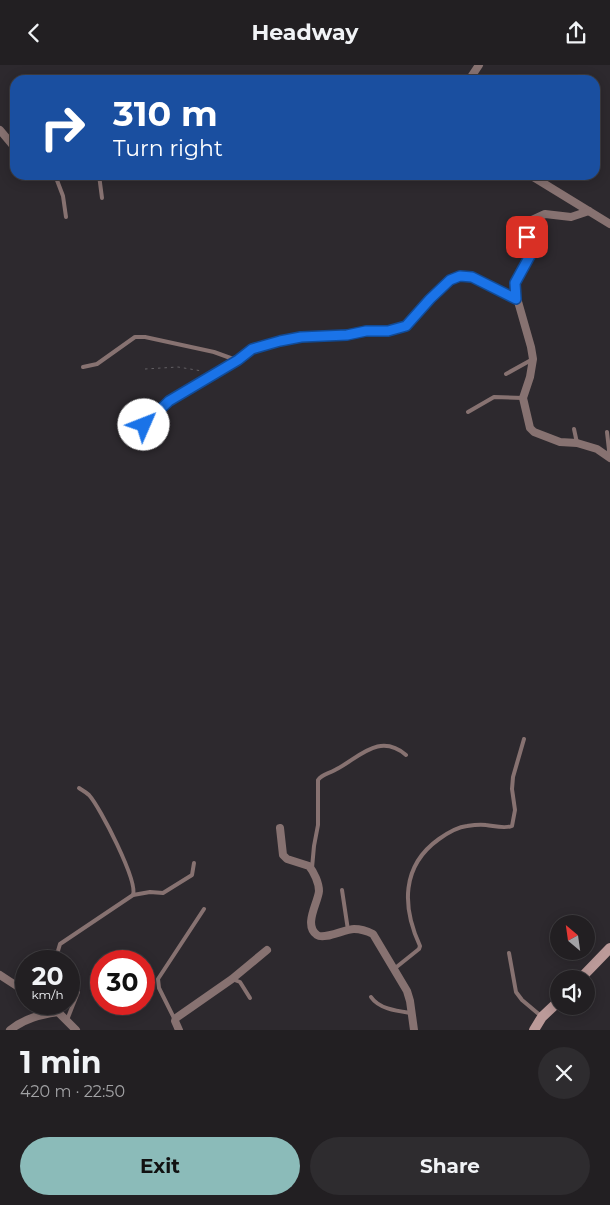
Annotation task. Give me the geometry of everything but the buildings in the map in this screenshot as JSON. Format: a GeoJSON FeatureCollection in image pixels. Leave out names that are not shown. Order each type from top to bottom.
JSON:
{"type":"FeatureCollection","features":[{"type":"Feature","properties":{"kind":"main road"},"geometry":{"type":"LineString","coordinates":[[589,970],[610,948]]}},
{"type":"Feature","properties":{"kind":"main road"},"geometry":{"type":"LineString","coordinates":[[534,1030],[542,1017],[550,1009]]}},
{"type":"Feature","properties":{"kind":"street"},"geometry":{"type":"LineString","coordinates":[[0,130],[10,142]]}},
{"type":"Feature","properties":{"kind":"street"},"geometry":{"type":"LineString","coordinates":[[539,180],[610,224]]}},
{"type":"Feature","properties":{"kind":"street"},"geometry":{"type":"LineString","coordinates":[[589,211],[571,217],[545,214],[532,221],[526,231],[532,252],[515,283],[516,299],[533,359],[530,377],[523,398],[528,424],[534,432],[560,442],[577,443],[609,453]]}},
{"type":"Feature","properties":{"kind":"street"},"geometry":{"type":"LineString","coordinates":[[144,425],[169,401],[238,360],[252,349],[301,337],[347,335],[366,331],[388,331],[406,326],[450,280],[460,276],[472,277],[516,299]]}},
{"type":"Feature","properties":{"kind":"street"},"geometry":{"type":"LineString","coordinates":[[280,828],[283,855],[286,859],[305,864],[312,870],[318,886],[319,892],[311,923],[313,931],[318,936],[323,937],[348,930],[367,931],[373,934],[409,997],[414,1030]]}},
{"type":"Feature","properties":{"kind":"street"},"geometry":{"type":"LineString","coordinates":[[178,1030],[176,1018],[232,979],[267,950]]}},
{"type":"Feature","properties":{"kind":"street"},"geometry":{"type":"LineString","coordinates":[[0,975],[15,985]]}},
{"type":"Feature","properties":{"kind":"street"},"geometry":{"type":"LineString","coordinates":[[10,1030],[20,1022],[42,1015]]}},
{"type":"Feature","properties":{"kind":"street"},"geometry":{"type":"LineString","coordinates":[[61,1015],[76,1030]]}},
{"type":"Feature","properties":{"kind":"lane"},"geometry":{"type":"LineString","coordinates":[[57,180],[62,192],[66,217]]}},
{"type":"Feature","properties":{"kind":"lane"},"geometry":{"type":"LineString","coordinates":[[100,180],[102,198]]}},
{"type":"Feature","properties":{"kind":"lane"},"geometry":{"type":"LineString","coordinates":[[83,367],[97,364],[135,337],[145,337],[214,352],[238,360]]}},
{"type":"Feature","properties":{"kind":"lane"},"geometry":{"type":"LineString","coordinates":[[506,374],[533,359]]}},
{"type":"Feature","properties":{"kind":"lane"},"geometry":{"type":"LineString","coordinates":[[468,412],[494,397],[523,398]]}},
{"type":"Feature","properties":{"kind":"lane"},"geometry":{"type":"LineString","coordinates":[[574,429],[577,443]]}},
{"type":"Feature","properties":{"kind":"lane"},"geometry":{"type":"LineString","coordinates":[[607,432],[609,453]]}},
{"type":"Feature","properties":{"kind":"lane"},"geometry":{"type":"LineString","coordinates":[[394,969],[419,949],[420,946],[412,930],[408,911],[408,888],[417,861],[427,848],[444,835],[465,826],[484,824],[508,828],[512,826],[515,810],[512,789],[513,777],[524,739]]}},
{"type":"Feature","properties":{"kind":"lane"},"geometry":{"type":"LineString","coordinates":[[312,870],[318,825],[318,780],[321,776],[335,771],[361,753],[374,747],[385,745],[398,747],[406,755]]}},
{"type":"Feature","properties":{"kind":"lane"},"geometry":{"type":"LineString","coordinates":[[79,788],[88,793],[95,803],[127,865],[135,889],[133,895]]}},
{"type":"Feature","properties":{"kind":"lane"},"geometry":{"type":"LineString","coordinates":[[58,950],[60,944],[133,895],[150,892],[163,893],[192,875],[194,863]]}},
{"type":"Feature","properties":{"kind":"lane"},"geometry":{"type":"LineString","coordinates":[[342,890],[348,930]]}},
{"type":"Feature","properties":{"kind":"lane"},"geometry":{"type":"LineString","coordinates":[[175,1021],[159,988],[158,979],[204,909]]}},
{"type":"Feature","properties":{"kind":"lane"},"geometry":{"type":"LineString","coordinates":[[510,953],[516,992],[522,1000],[542,1017]]}},
{"type":"Feature","properties":{"kind":"lane"},"geometry":{"type":"LineString","coordinates":[[232,979],[240,982],[250,998]]}},
{"type":"Feature","properties":{"kind":"lane"},"geometry":{"type":"LineString","coordinates":[[371,997],[375,1003],[410,1013]]}},
{"type":"Feature","properties":{"kind":"lane"},"geometry":{"type":"LineString","coordinates":[[67,1020],[69,1015]]}},
{"type":"Feature","properties":{"kind":"path"},"geometry":{"type":"LineString","coordinates":[[145,369],[178,367],[215,373]]}},
{"type":"Feature","properties":{"kind":"route"},"geometry":{"type":"LineString","coordinates":[[144,425],[169,401],[238,360],[252,349],[301,337],[347,335],[366,331],[388,331],[406,326],[450,280],[460,276],[472,277],[516,299],[515,283],[532,252],[527,237]]}}]}
